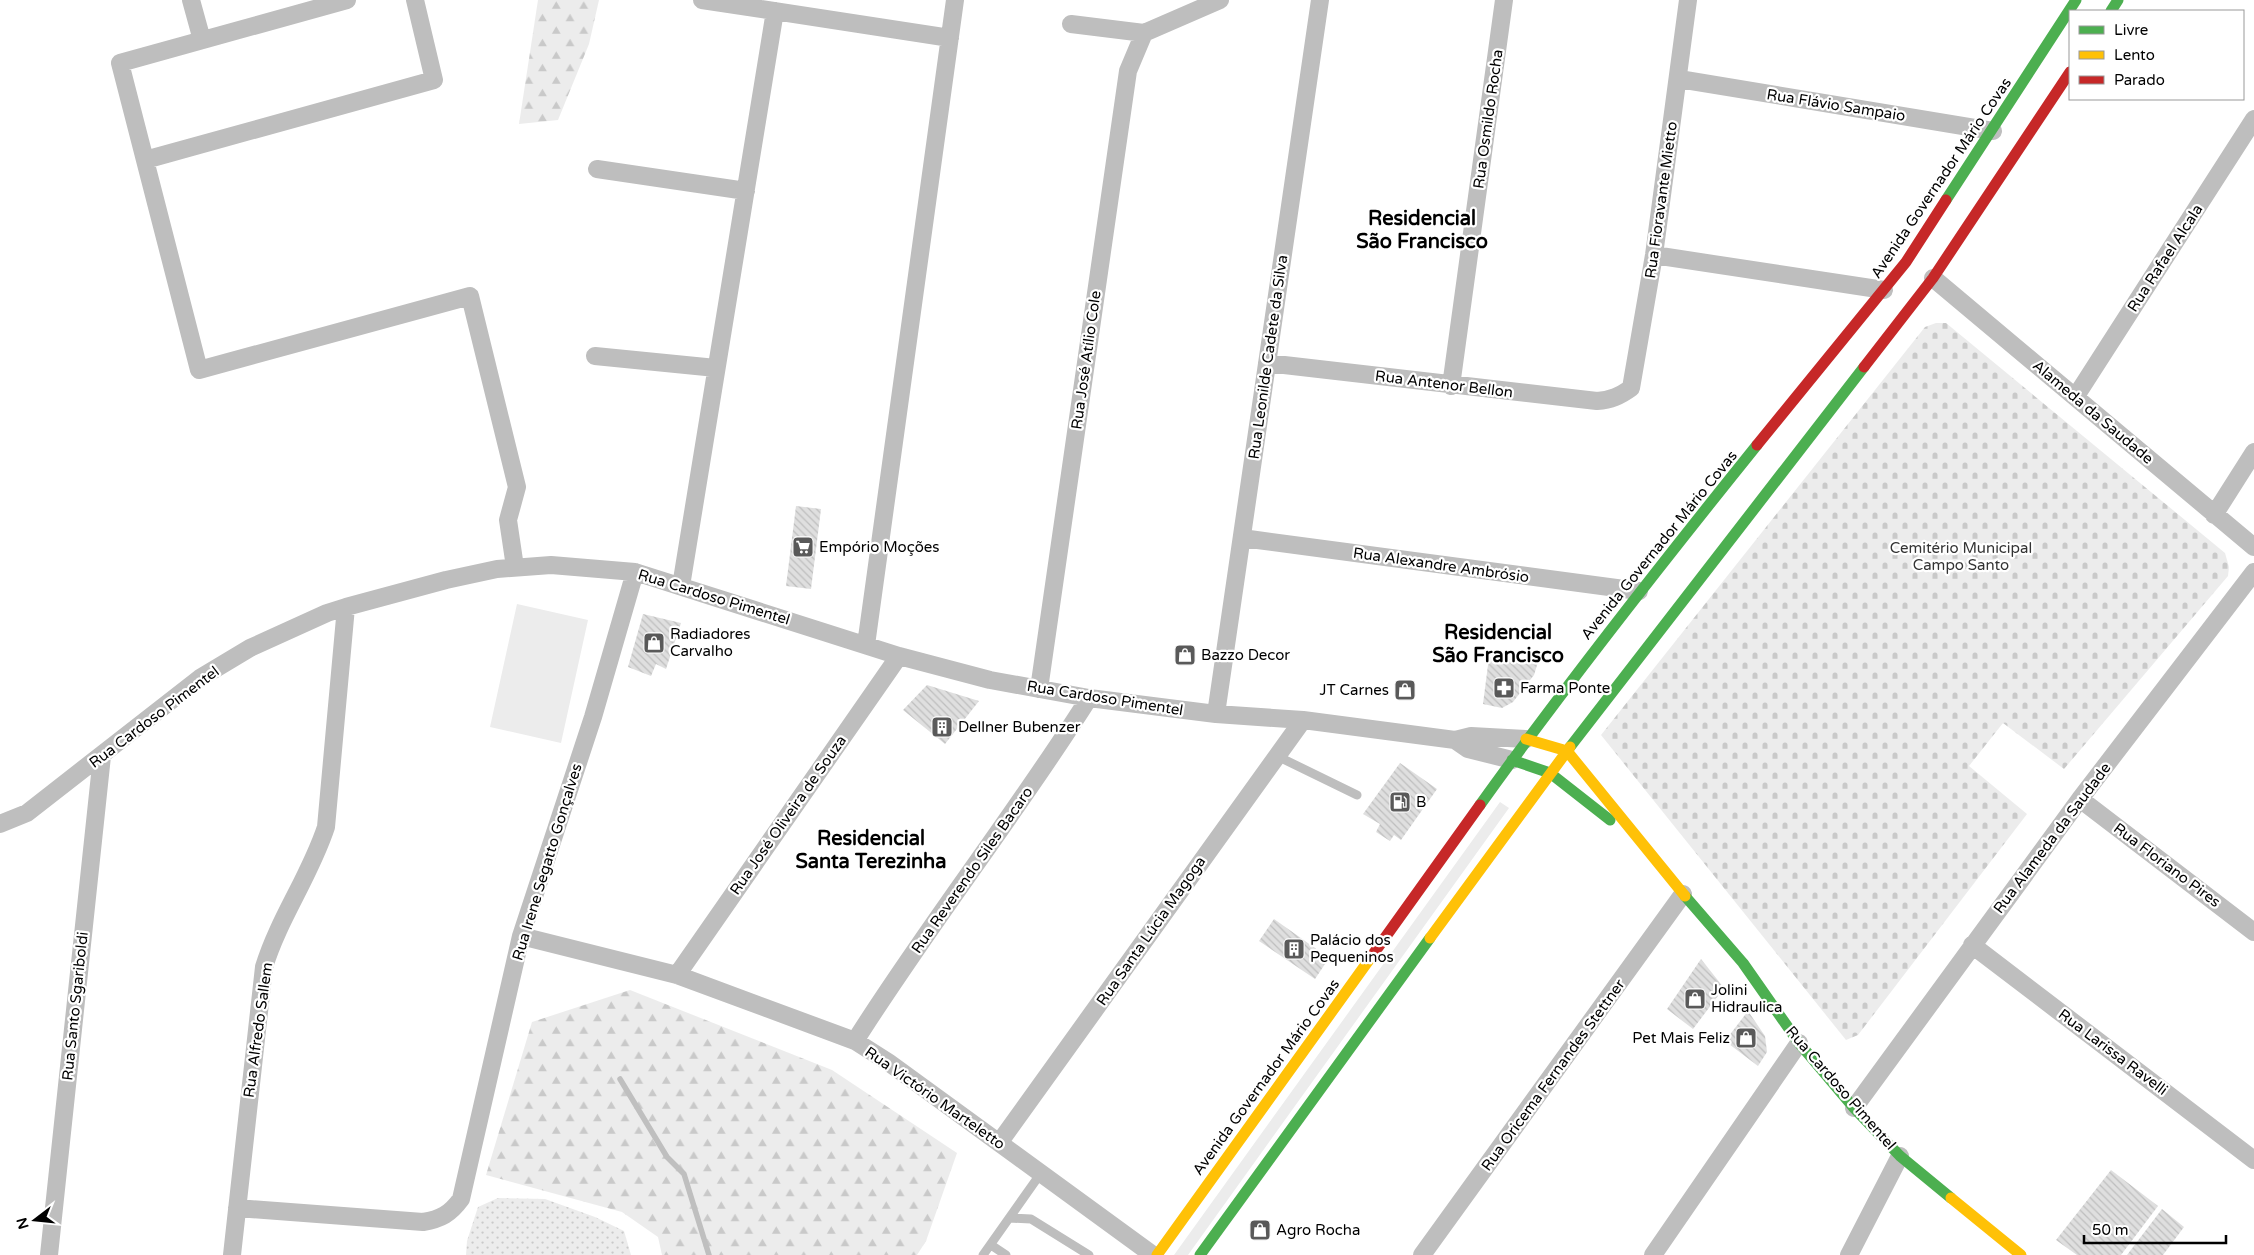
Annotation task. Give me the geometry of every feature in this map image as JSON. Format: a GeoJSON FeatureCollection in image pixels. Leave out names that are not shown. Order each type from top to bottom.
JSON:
{"type":"FeatureCollection","features":[{"type":"Feature","properties":{"kind":"main road","name":"Avenida Governador Mário Covas"},"geometry":{"type":"LineString","coordinates":[[1157,1255],[1526,739],[1639,592],[1906,262],[2069,11]]}},
{"type":"Feature","properties":{"kind":"main road"},"geometry":{"type":"LineString","coordinates":[[1200,1255],[1550,773],[1932,278],[2069,73]]}},
{"type":"Feature","properties":{"kind":"main road","name":"Rua Cardoso Pimentel"},"geometry":{"type":"LineString","coordinates":[[1526,739],[1567,752],[1683,894],[1743,963],[1799,1043],[1854,1108],[1900,1156],[2022,1255]]}},
{"type":"Feature","properties":{"kind":"main road","name":"Rua Cardoso Pimentel"},"geometry":{"type":"LineString","coordinates":[[1512,760],[1550,773],[1608,819],[1629,828]]}},
{"type":"Feature","properties":{"kind":"street"},"geometry":{"type":"LineString","coordinates":[[191,0],[202,40]]}},
{"type":"Feature","properties":{"kind":"street"},"geometry":{"type":"LineString","coordinates":[[145,160],[434,80],[415,0]]}},
{"type":"Feature","properties":{"kind":"street"},"geometry":{"type":"LineString","coordinates":[[702,0],[950,38]]}},
{"type":"Feature","properties":{"kind":"street"},"geometry":{"type":"LineString","coordinates":[[866,645],[955,0]]}},
{"type":"Feature","properties":{"kind":"street","name":"Rua Leonilde Cadete da Silva"},"geometry":{"type":"LineString","coordinates":[[1216,714],[1320,0]]}},
{"type":"Feature","properties":{"kind":"street","name":"Rua Osmildo Rocha"},"geometry":{"type":"LineString","coordinates":[[1451,386],[1504,0]]}},
{"type":"Feature","properties":{"kind":"street","name":"Rua Fioravante Mietto"},"geometry":{"type":"LineString","coordinates":[[1621,396],[1631,388],[1654,255],[1688,0]]}},
{"type":"Feature","properties":{"kind":"street"},"geometry":{"type":"LineString","coordinates":[[339,1],[120,63],[199,370],[470,296],[517,487],[508,520],[515,567]]}},
{"type":"Feature","properties":{"kind":"street"},"geometry":{"type":"LineString","coordinates":[[1071,24],[1144,33],[1209,2]]}},
{"type":"Feature","properties":{"kind":"street"},"geometry":{"type":"LineString","coordinates":[[680,586],[775,11]]}},
{"type":"Feature","properties":{"kind":"street","name":"Rua José Atílio Cole"},"geometry":{"type":"LineString","coordinates":[[1039,689],[1128,71],[1144,33]]}},
{"type":"Feature","properties":{"kind":"street","name":"Rua Flávio Sampaio"},"geometry":{"type":"LineString","coordinates":[[1678,79],[1992,131]]}},
{"type":"Feature","properties":{"kind":"street","name":"Rua Rafael Alcala"},"geometry":{"type":"LineString","coordinates":[[2076,396],[2254,119]]}},
{"type":"Feature","properties":{"kind":"street"},"geometry":{"type":"LineString","coordinates":[[597,169],[746,191]]}},
{"type":"Feature","properties":{"kind":"street"},"geometry":{"type":"LineString","coordinates":[[1654,255],[1884,290]]}},
{"type":"Feature","properties":{"kind":"street","name":"Alameda da Saudade"},"geometry":{"type":"LineString","coordinates":[[1932,278],[2076,396],[2254,547]]}},
{"type":"Feature","properties":{"kind":"street"},"geometry":{"type":"LineString","coordinates":[[595,356],[716,368]]}},
{"type":"Feature","properties":{"kind":"street","name":"Rua Antenor Bellon"},"geometry":{"type":"LineString","coordinates":[[1267,363],[1451,386],[1597,401],[1610,400],[1621,396]]}},
{"type":"Feature","properties":{"kind":"street"},"geometry":{"type":"LineString","coordinates":[[2214,515],[2254,452]]}},
{"type":"Feature","properties":{"kind":"street","name":"Rua Alexandre Ambrósio"},"geometry":{"type":"LineString","coordinates":[[1242,538],[1639,592]]}},
{"type":"Feature","properties":{"kind":"street","name":"Rua Cardoso Pimentel"},"geometry":{"type":"LineString","coordinates":[[0,824],[27,813],[200,678],[250,648],[327,613],[346,607],[446,580],[515,567],[551,565],[635,572],[900,656],[990,680],[1089,698],[1216,714],[1303,720],[1455,740],[1471,736],[1526,739]]}},
{"type":"Feature","properties":{"kind":"street","name":"Rua Irene Segatto Gonçalves"},"geometry":{"type":"LineString","coordinates":[[237,1208],[423,1222],[439,1220],[452,1212],[461,1199],[521,936],[593,717],[635,572]]}},
{"type":"Feature","properties":{"kind":"street","name":"Rua Alameda da Saudade"},"geometry":{"type":"LineString","coordinates":[[1854,1108],[2080,799],[2254,572]]}},
{"type":"Feature","properties":{"kind":"street","name":"Rua Alfredo Sallem"},"geometry":{"type":"LineString","coordinates":[[232,1255],[264,968],[271,944],[319,847],[326,827],[346,607]]}},
{"type":"Feature","properties":{"kind":"street","name":"Rua José Oliveira de Souza"},"geometry":{"type":"LineString","coordinates":[[677,975],[900,656]]}},
{"type":"Feature","properties":{"kind":"street","name":"Rua Reverendo Siles Bacaro"},"geometry":{"type":"LineString","coordinates":[[855,1041],[892,984],[1052,758],[1089,698]]}},
{"type":"Feature","properties":{"kind":"street","name":"Rua Santa Lúcia Magoga"},"geometry":{"type":"LineString","coordinates":[[999,1144],[1303,720]]}},
{"type":"Feature","properties":{"kind":"street","name":"Rua Cardoso Pimentel"},"geometry":{"type":"LineString","coordinates":[[1455,740],[1468,749],[1512,760]]}},
{"type":"Feature","properties":{"kind":"street","name":"Rua Santo Sgariboldi"},"geometry":{"type":"LineString","coordinates":[[49,1255],[102,756]]}},
{"type":"Feature","properties":{"kind":"street","name":"Rua Floriano Pires"},"geometry":{"type":"LineString","coordinates":[[2080,799],[2254,932]]}},
{"type":"Feature","properties":{"kind":"street","name":"Rua Oricema Fernandes Stettner"},"geometry":{"type":"LineString","coordinates":[[1422,1255],[1683,894]]}},
{"type":"Feature","properties":{"kind":"street","name":"Rua Victório Marteletto"},"geometry":{"type":"LineString","coordinates":[[521,936],[677,975],[855,1041],[888,1062],[1153,1255]]}},
{"type":"Feature","properties":{"kind":"street","name":"Rua Larissa Ravelli"},"geometry":{"type":"LineString","coordinates":[[1972,945],[2254,1160]]}},
{"type":"Feature","properties":{"kind":"street"},"geometry":{"type":"LineString","coordinates":[[1653,1255],[1799,1043]]}},
{"type":"Feature","properties":{"kind":"street"},"geometry":{"type":"LineString","coordinates":[[1849,1255],[1900,1156]]}},
{"type":"Feature","properties":{"kind":"lane"},"geometry":{"type":"LineString","coordinates":[[1277,756],[1358,795]]}},
{"type":"Feature","properties":{"kind":"lane"},"geometry":{"type":"LineString","coordinates":[[983,1255],[1041,1173]]}},
{"type":"Feature","properties":{"kind":"lane"},"geometry":{"type":"LineString","coordinates":[[1009,1218],[1032,1219],[1089,1255]]}},
{"type":"Feature","properties":{"kind":"lane"},"geometry":{"type":"LineString","coordinates":[[991,1245],[1006,1255]]}},
{"type":"Feature","properties":{"kind":"green space"},"geometry":{"type":"Polygon","coordinates":[[[538,0],[599,0],[589,44],[558,120],[519,124],[538,0]]]}},
{"type":"Feature","properties":{"kind":"green space","name":"Cemitério Municipal Campo Santo"},"geometry":{"type":"Polygon","coordinates":[[[1936,323],[1946,323],[2225,553],[2229,567],[2228,576],[2064,769],[2003,723],[1969,766],[2027,814],[1858,1035],[1846,1040],[1601,735],[1925,327],[1936,323]]]}},
{"type":"Feature","properties":{"kind":"green space"},"geometry":{"type":"Polygon","coordinates":[[[517,604],[588,620],[561,743],[490,727],[517,604]]]}},
{"type":"Feature","properties":{"kind":"green space"},"geometry":{"type":"Polygon","coordinates":[[[1500,802],[1509,808],[1188,1255],[1174,1255],[1500,802]]]}},
{"type":"Feature","properties":{"kind":"green space"},"geometry":{"type":"Polygon","coordinates":[[[630,990],[832,1070],[957,1153],[926,1241],[917,1255],[662,1255],[658,1237],[622,1212],[486,1175],[532,1022],[630,990]]]}},
{"type":"Feature","properties":{"kind":"green space"},"geometry":{"type":"Polygon","coordinates":[[[498,1198],[545,1199],[595,1217],[624,1231],[631,1255],[466,1255],[467,1241],[478,1207],[498,1198]]]}},
{"type":"Feature","properties":{"kind":"building"},"geometry":{"type":"Polygon","coordinates":[[[796,506],[821,509],[811,589],[786,586],[796,506]]]}},
{"type":"Feature","properties":{"kind":"building","name":"Radiadores Carvalho"},"geometry":{"type":"Polygon","coordinates":[[[643,614],[681,623],[666,669],[656,664],[651,676],[628,667],[643,614]]]}},
{"type":"Feature","properties":{"kind":"building","name":"Farma Ponte"},"geometry":{"type":"Polygon","coordinates":[[[1489,657],[1538,662],[1534,675],[1513,702],[1502,708],[1483,704],[1489,657]]]}},
{"type":"Feature","properties":{"kind":"building","name":"Dellner Bubenzer"},"geometry":{"type":"Polygon","coordinates":[[[927,685],[979,701],[945,744],[903,710],[927,685]]]}},
{"type":"Feature","properties":{"kind":"building","name":"B"},"geometry":{"type":"Polygon","coordinates":[[[1400,763],[1437,789],[1401,840],[1394,835],[1390,841],[1376,832],[1380,824],[1363,814],[1400,763]]]}},
{"type":"Feature","properties":{"kind":"building","name":"Palácio dos Pequeninos"},"geometry":{"type":"Polygon","coordinates":[[[1274,919],[1329,958],[1315,979],[1259,941],[1274,919]]]}},
{"type":"Feature","properties":{"kind":"building","name":"Jolini Hidraulica"},"geometry":{"type":"Polygon","coordinates":[[[1701,959],[1724,988],[1693,1029],[1667,1009],[1701,959]]]}},
{"type":"Feature","properties":{"kind":"building","name":"Pet Mais Feliz"},"geometry":{"type":"Polygon","coordinates":[[[1748,1011],[1765,1036],[1767,1052],[1758,1066],[1725,1041],[1748,1011]]]}},
{"type":"Feature","properties":{"kind":"building"},"geometry":{"type":"Polygon","coordinates":[[[2111,1170],[2158,1206],[2121,1255],[2077,1255],[2056,1240],[2111,1170]]]}},
{"type":"Feature","properties":{"kind":"building"},"geometry":{"type":"Polygon","coordinates":[[[2162,1209],[2184,1227],[2163,1255],[2127,1255],[2162,1209]]]}},
{"type":"Feature","properties":{"kind":"waterway"},"geometry":{"type":"LineString","coordinates":[[620,1079],[667,1157],[684,1174],[709,1255]]}},
{"type":"Feature","properties":{"kind":"traffic: fast"},"geometry":{"type":"LineString","coordinates":[[2070,10],[2076,0]]}},
{"type":"Feature","properties":{"kind":"traffic: fast"},"geometry":{"type":"LineString","coordinates":[[2112,10],[2118,0]]}},
{"type":"Feature","properties":{"kind":"traffic: fast"},"geometry":{"type":"LineString","coordinates":[[1946,200],[2069,11]]}},
{"type":"Feature","properties":{"kind":"traffic: fast"},"geometry":{"type":"LineString","coordinates":[[1570,747],[1864,367]]}},
{"type":"Feature","properties":{"kind":"traffic: fast"},"geometry":{"type":"LineString","coordinates":[[1480,805],[1616,623],[1757,445]]}},
{"type":"Feature","properties":{"kind":"traffic: fast"},"geometry":{"type":"LineString","coordinates":[[1512,760],[1550,773],[1610,820]]}},
{"type":"Feature","properties":{"kind":"traffic: fast"},"geometry":{"type":"LineString","coordinates":[[1685,896],[1743,963],[1799,1043],[1854,1108],[1900,1156],[1951,1198]]}},
{"type":"Feature","properties":{"kind":"traffic: fast"},"geometry":{"type":"LineString","coordinates":[[1200,1255],[1430,938]]}},
{"type":"Feature","properties":{"kind":"traffic: slow"},"geometry":{"type":"LineString","coordinates":[[1526,739],[1567,751],[1685,896]]}},
{"type":"Feature","properties":{"kind":"traffic: slow"},"geometry":{"type":"LineString","coordinates":[[1430,938],[1570,747]]}},
{"type":"Feature","properties":{"kind":"traffic: slow"},"geometry":{"type":"LineString","coordinates":[[1157,1255],[1374,953]]}},
{"type":"Feature","properties":{"kind":"traffic: slow"},"geometry":{"type":"LineString","coordinates":[[1951,1198],[2021,1255]]}},
{"type":"Feature","properties":{"kind":"traffic: jam"},"geometry":{"type":"LineString","coordinates":[[1864,367],[1933,278],[2069,74]]}},
{"type":"Feature","properties":{"kind":"traffic: jam"},"geometry":{"type":"LineString","coordinates":[[1757,445],[1906,262],[1946,200]]}},
{"type":"Feature","properties":{"kind":"traffic: jam"},"geometry":{"type":"LineString","coordinates":[[1374,953],[1480,805]]}},
{"type":"Feature","properties":{"kind":"place","name":"Empório Moções"},"geometry":{"type":"Point","coordinates":[803,547]}},
{"type":"Feature","properties":{"kind":"place","name":"Radiadores Carvalho"},"geometry":{"type":"Point","coordinates":[654,643]}},
{"type":"Feature","properties":{"kind":"place","name":"Bazzo Decor"},"geometry":{"type":"Point","coordinates":[1185,655]}},
{"type":"Feature","properties":{"kind":"place","name":"Farma Ponte"},"geometry":{"type":"Point","coordinates":[1504,688]}},
{"type":"Feature","properties":{"kind":"place","name":"JT Carnes"},"geometry":{"type":"Point","coordinates":[1405,690]}},
{"type":"Feature","properties":{"kind":"place","name":"Dellner Bubenzer"},"geometry":{"type":"Point","coordinates":[942,727]}},
{"type":"Feature","properties":{"kind":"place","name":"B"},"geometry":{"type":"Point","coordinates":[1400,802]}},
{"type":"Feature","properties":{"kind":"place","name":"Palácio dos Pequeninos"},"geometry":{"type":"Point","coordinates":[1294,949]}},
{"type":"Feature","properties":{"kind":"place","name":"Jolini Hidraulica"},"geometry":{"type":"Point","coordinates":[1695,999]}},
{"type":"Feature","properties":{"kind":"place","name":"Pet Mais Feliz"},"geometry":{"type":"Point","coordinates":[1746,1038]}},
{"type":"Feature","properties":{"kind":"place","name":"Agro Rocha"},"geometry":{"type":"Point","coordinates":[1260,1230]}},
{"type":"Feature","properties":{"kind":"district","name":"Residencial São Francisco"},"geometry":{"type":"Point","coordinates":[1422,230]}},
{"type":"Feature","properties":{"kind":"district","name":"Residencial São Francisco"},"geometry":{"type":"Point","coordinates":[1498,644]}},
{"type":"Feature","properties":{"kind":"district","name":"Residencial Santa Terezinha"},"geometry":{"type":"Point","coordinates":[871,850]}}]}
